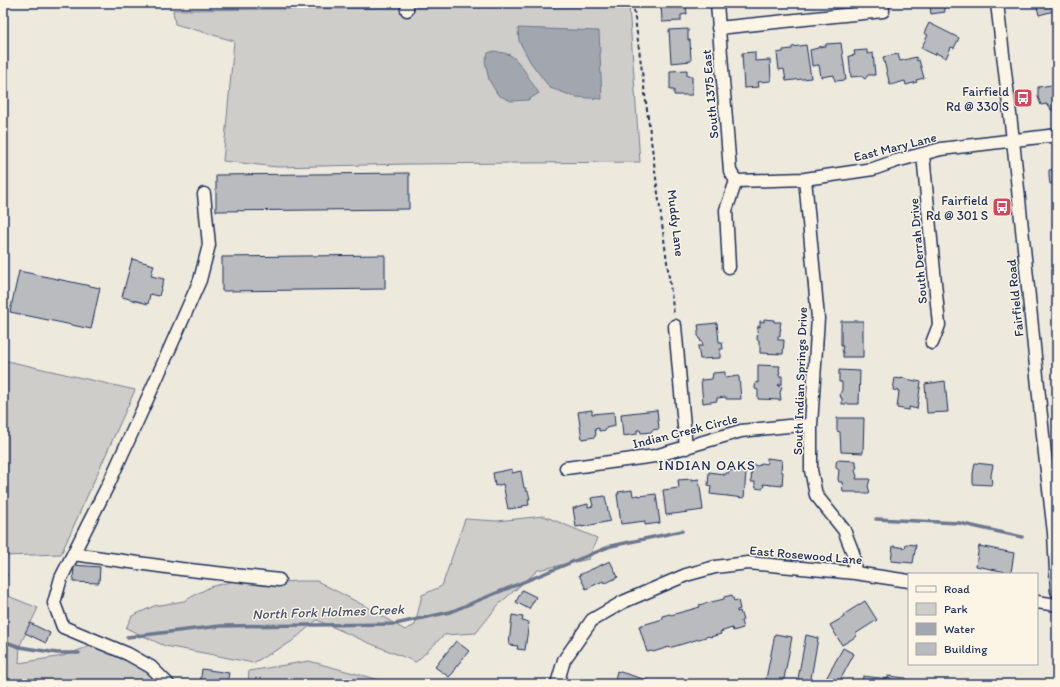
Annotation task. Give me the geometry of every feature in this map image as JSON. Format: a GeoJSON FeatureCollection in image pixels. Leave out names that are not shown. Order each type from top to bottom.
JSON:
{"type":"FeatureCollection","features":[{"type":"Feature","properties":{"kind":"street","name":"South 1375 East"},"geometry":{"type":"LineString","coordinates":[[717,3],[730,171],[736,181]]}},
{"type":"Feature","properties":{"kind":"street","name":"Fairfield Road"},"geometry":{"type":"LineString","coordinates":[[997,3],[1013,140],[1054,533],[1057,591]]}},
{"type":"Feature","properties":{"kind":"street"},"geometry":{"type":"LineString","coordinates":[[718,28],[883,7]]}},
{"type":"Feature","properties":{"kind":"street","name":"East Mary Lane"},"geometry":{"type":"LineString","coordinates":[[736,181],[805,179],[873,170],[896,161],[942,149],[1057,135]]}},
{"type":"Feature","properties":{"kind":"street","name":"South Derrah Drive"},"geometry":{"type":"LineString","coordinates":[[923,154],[939,325],[932,343]]}},
{"type":"Feature","properties":{"kind":"street","name":"South Indian Springs Drive"},"geometry":{"type":"LineString","coordinates":[[805,179],[818,318],[811,425],[811,470],[816,495],[844,530],[853,553],[855,573]]}},
{"type":"Feature","properties":{"kind":"street"},"geometry":{"type":"LineString","coordinates":[[729,267],[726,210],[736,181]]}},
{"type":"Feature","properties":{"kind":"street"},"geometry":{"type":"LineString","coordinates":[[168,684],[151,667],[128,654],[63,627],[54,604],[61,578],[109,483],[156,382],[200,280],[209,245],[204,194]]}},
{"type":"Feature","properties":{"kind":"street"},"geometry":{"type":"LineString","coordinates":[[675,326],[686,448]]}},
{"type":"Feature","properties":{"kind":"street","name":"Indian Creek Circle"},"geometry":{"type":"LineString","coordinates":[[566,468],[655,456],[741,431],[811,425]]}},
{"type":"Feature","properties":{"kind":"street"},"geometry":{"type":"LineString","coordinates":[[73,554],[181,569],[279,580]]}},
{"type":"Feature","properties":{"kind":"street","name":"East Rosewood Lane"},"geometry":{"type":"LineString","coordinates":[[557,684],[564,660],[592,620],[623,602],[686,575],[715,567],[748,563],[855,573],[908,581]]}},
{"type":"Feature","properties":{"kind":"street"},"geometry":{"type":"LineString","coordinates":[[1038,602],[1057,605]]}},
{"type":"Feature","properties":{"kind":"path","name":"Muddy Lane"},"geometry":{"type":"LineString","coordinates":[[633,3],[675,326]]}},
{"type":"Feature","properties":{"kind":"green space"},"geometry":{"type":"Polygon","coordinates":[[[629,6],[640,162],[277,167],[223,161],[234,41],[175,24],[173,10],[629,6]]]}},
{"type":"Feature","properties":{"kind":"green space"},"geometry":{"type":"Polygon","coordinates":[[[3,360],[135,390],[61,554],[3,556],[3,360]]]}},
{"type":"Feature","properties":{"kind":"green space"},"geometry":{"type":"Polygon","coordinates":[[[544,516],[597,538],[589,559],[538,570],[499,604],[476,633],[444,635],[416,662],[317,620],[291,642],[253,663],[165,646],[126,628],[132,616],[154,606],[184,601],[210,587],[234,581],[273,583],[317,581],[365,606],[405,630],[415,625],[422,595],[442,586],[465,519],[497,521],[544,516]]]}},
{"type":"Feature","properties":{"kind":"green space"},"geometry":{"type":"Polygon","coordinates":[[[3,594],[38,608],[20,645],[19,663],[63,656],[93,645],[127,656],[148,673],[156,684],[3,684],[3,594]]]}},
{"type":"Feature","properties":{"kind":"green space"},"geometry":{"type":"Polygon","coordinates":[[[309,661],[394,684],[248,684],[249,671],[309,661]]]}},
{"type":"Feature","properties":{"kind":"water"},"geometry":{"type":"Polygon","coordinates":[[[518,28],[599,31],[602,99],[576,97],[550,88],[531,63],[519,41],[518,28]]]}},
{"type":"Feature","properties":{"kind":"water"},"geometry":{"type":"Polygon","coordinates":[[[494,51],[508,54],[514,58],[522,67],[539,93],[528,100],[511,101],[498,95],[489,80],[485,61],[488,53],[494,51]]]}},
{"type":"Feature","properties":{"kind":"building"},"geometry":{"type":"Polygon","coordinates":[[[661,3],[686,3],[687,14],[681,15],[681,21],[662,22],[661,3]]]}},
{"type":"Feature","properties":{"kind":"building"},"geometry":{"type":"Polygon","coordinates":[[[927,3],[954,4],[944,5],[945,12],[931,14],[930,6],[927,7],[927,3]]]}},
{"type":"Feature","properties":{"kind":"building"},"geometry":{"type":"Polygon","coordinates":[[[1036,3],[1053,3],[1054,11],[1039,15],[1036,3]]]}},
{"type":"Feature","properties":{"kind":"building"},"geometry":{"type":"Polygon","coordinates":[[[929,23],[959,38],[954,48],[951,47],[946,58],[936,53],[935,55],[921,48],[928,35],[924,33],[929,23]]]}},
{"type":"Feature","properties":{"kind":"building"},"geometry":{"type":"Polygon","coordinates":[[[688,29],[691,61],[671,63],[669,30],[688,29]]]}},
{"type":"Feature","properties":{"kind":"building"},"geometry":{"type":"Polygon","coordinates":[[[841,43],[846,80],[835,81],[834,75],[821,77],[819,65],[812,66],[810,50],[826,46],[826,44],[841,43]]]}},
{"type":"Feature","properties":{"kind":"building"},"geometry":{"type":"Polygon","coordinates":[[[806,45],[811,78],[786,81],[784,69],[779,70],[777,53],[783,52],[783,50],[792,49],[792,47],[806,45]]]}},
{"type":"Feature","properties":{"kind":"building"},"geometry":{"type":"Polygon","coordinates":[[[867,50],[867,54],[873,53],[875,75],[868,75],[865,79],[861,76],[851,77],[849,56],[855,55],[854,51],[867,50]]]}},
{"type":"Feature","properties":{"kind":"building"},"geometry":{"type":"Polygon","coordinates":[[[755,52],[755,61],[770,60],[771,81],[758,82],[759,87],[744,88],[742,53],[755,52]]]}},
{"type":"Feature","properties":{"kind":"building"},"geometry":{"type":"Polygon","coordinates":[[[898,54],[900,61],[916,57],[917,61],[919,60],[924,78],[906,85],[905,81],[890,85],[883,57],[898,54]]]}},
{"type":"Feature","properties":{"kind":"building"},"geometry":{"type":"Polygon","coordinates":[[[687,70],[687,76],[692,76],[692,95],[674,95],[674,90],[670,90],[670,71],[687,70]]]}},
{"type":"Feature","properties":{"kind":"building"},"geometry":{"type":"Polygon","coordinates":[[[1052,85],[1053,87],[1057,86],[1057,110],[1051,110],[1047,104],[1041,105],[1038,97],[1038,87],[1052,85]]]}},
{"type":"Feature","properties":{"kind":"building"},"geometry":{"type":"Polygon","coordinates":[[[1057,169],[1057,183],[1050,184],[1049,170],[1057,169]]]}},
{"type":"Feature","properties":{"kind":"building"},"geometry":{"type":"Polygon","coordinates":[[[409,173],[409,209],[216,211],[216,175],[409,173]]]}},
{"type":"Feature","properties":{"kind":"building"},"geometry":{"type":"Polygon","coordinates":[[[385,255],[385,289],[222,291],[222,257],[385,255]]]}},
{"type":"Feature","properties":{"kind":"building"},"geometry":{"type":"Polygon","coordinates":[[[132,259],[154,265],[151,276],[164,279],[159,296],[150,294],[148,304],[122,297],[132,259]]]}},
{"type":"Feature","properties":{"kind":"building"},"geometry":{"type":"Polygon","coordinates":[[[19,271],[100,288],[91,329],[10,312],[19,271]]]}},
{"type":"Feature","properties":{"kind":"building"},"geometry":{"type":"Polygon","coordinates":[[[764,319],[774,320],[774,322],[781,322],[780,336],[778,336],[778,340],[784,340],[783,354],[760,353],[759,340],[757,340],[758,326],[760,327],[760,321],[764,322],[764,319]]]}},
{"type":"Feature","properties":{"kind":"building"},"geometry":{"type":"Polygon","coordinates":[[[841,321],[863,321],[863,357],[843,357],[843,346],[841,346],[841,321]]]}},
{"type":"Feature","properties":{"kind":"building"},"geometry":{"type":"Polygon","coordinates":[[[717,323],[719,342],[722,342],[723,349],[720,349],[720,358],[700,359],[698,346],[703,346],[698,335],[698,325],[717,323]]]}},
{"type":"Feature","properties":{"kind":"building"},"geometry":{"type":"Polygon","coordinates":[[[758,365],[780,366],[779,376],[782,376],[782,384],[779,384],[778,386],[782,387],[780,393],[781,400],[758,399],[758,390],[755,389],[755,387],[756,382],[758,383],[758,365]]]}},
{"type":"Feature","properties":{"kind":"building"},"geometry":{"type":"Polygon","coordinates":[[[839,370],[860,371],[859,404],[842,404],[840,394],[842,390],[842,382],[839,382],[839,370]]]}},
{"type":"Feature","properties":{"kind":"building"},"geometry":{"type":"Polygon","coordinates":[[[725,372],[725,378],[739,377],[741,399],[726,399],[726,397],[717,398],[717,401],[703,403],[701,380],[712,379],[713,373],[725,372]]]}},
{"type":"Feature","properties":{"kind":"building"},"geometry":{"type":"Polygon","coordinates":[[[895,378],[921,382],[917,409],[909,407],[909,410],[897,408],[899,391],[893,390],[895,378]]]}},
{"type":"Feature","properties":{"kind":"building"},"geometry":{"type":"Polygon","coordinates":[[[945,381],[948,412],[927,413],[925,384],[945,381]]]}},
{"type":"Feature","properties":{"kind":"building"},"geometry":{"type":"Polygon","coordinates":[[[592,410],[592,414],[614,412],[615,426],[606,428],[606,430],[599,431],[599,428],[595,429],[595,437],[582,439],[578,412],[592,410]]]}},
{"type":"Feature","properties":{"kind":"building"},"geometry":{"type":"Polygon","coordinates":[[[657,410],[659,429],[652,430],[652,432],[641,433],[640,430],[637,430],[637,434],[623,436],[621,414],[657,410]]]}},
{"type":"Feature","properties":{"kind":"building"},"geometry":{"type":"Polygon","coordinates":[[[837,418],[864,418],[863,453],[841,452],[840,432],[837,431],[837,418]]]}},
{"type":"Feature","properties":{"kind":"building"},"geometry":{"type":"Polygon","coordinates":[[[767,458],[782,460],[782,486],[763,484],[764,487],[761,489],[756,488],[755,482],[751,482],[752,464],[757,466],[761,463],[767,464],[767,458]]]}},
{"type":"Feature","properties":{"kind":"building"},"geometry":{"type":"Polygon","coordinates":[[[837,460],[856,461],[856,479],[870,479],[868,486],[870,493],[843,492],[842,482],[839,482],[838,479],[839,470],[836,468],[837,460]]]}},
{"type":"Feature","properties":{"kind":"building"},"geometry":{"type":"Polygon","coordinates":[[[975,463],[993,465],[991,475],[992,485],[973,484],[975,463]]]}},
{"type":"Feature","properties":{"kind":"building"},"geometry":{"type":"Polygon","coordinates":[[[512,469],[512,473],[521,471],[524,488],[528,491],[530,499],[528,499],[529,505],[508,509],[503,484],[495,486],[493,473],[512,469]]]}},
{"type":"Feature","properties":{"kind":"building"},"geometry":{"type":"Polygon","coordinates":[[[729,470],[746,472],[744,498],[710,494],[711,486],[708,485],[709,472],[725,475],[726,473],[729,473],[729,470]]]}},
{"type":"Feature","properties":{"kind":"building"},"geometry":{"type":"Polygon","coordinates":[[[699,479],[703,510],[666,515],[663,490],[679,488],[678,480],[699,479]]]}},
{"type":"Feature","properties":{"kind":"building"},"geometry":{"type":"Polygon","coordinates":[[[632,490],[633,496],[656,494],[660,523],[645,525],[645,521],[621,524],[617,494],[619,494],[618,492],[632,490]]]}},
{"type":"Feature","properties":{"kind":"building"},"geometry":{"type":"Polygon","coordinates":[[[605,496],[610,521],[576,527],[573,508],[588,504],[588,507],[593,506],[591,498],[605,496]]]}},
{"type":"Feature","properties":{"kind":"building"},"geometry":{"type":"Polygon","coordinates":[[[906,544],[916,545],[913,563],[891,561],[893,546],[905,548],[906,544]]]}},
{"type":"Feature","properties":{"kind":"building"},"geometry":{"type":"Polygon","coordinates":[[[979,546],[1014,553],[1011,573],[976,566],[979,546]]]}},
{"type":"Feature","properties":{"kind":"building"},"geometry":{"type":"Polygon","coordinates":[[[610,561],[618,577],[606,583],[603,581],[586,589],[579,575],[610,561]]]}},
{"type":"Feature","properties":{"kind":"building"},"geometry":{"type":"Polygon","coordinates":[[[74,565],[100,567],[99,583],[73,582],[74,565]]]}},
{"type":"Feature","properties":{"kind":"building"},"geometry":{"type":"Polygon","coordinates":[[[3,572],[7,574],[3,585],[3,572]]]}},
{"type":"Feature","properties":{"kind":"building"},"geometry":{"type":"Polygon","coordinates":[[[522,590],[536,597],[529,609],[516,602],[522,590]]]}},
{"type":"Feature","properties":{"kind":"building"},"geometry":{"type":"Polygon","coordinates":[[[732,595],[734,601],[738,600],[740,609],[737,610],[737,612],[740,611],[743,620],[741,621],[743,628],[733,631],[732,628],[720,632],[721,634],[653,652],[647,652],[639,626],[663,619],[662,616],[700,607],[699,605],[724,599],[724,597],[732,595]]]}},
{"type":"Feature","properties":{"kind":"building"},"geometry":{"type":"Polygon","coordinates":[[[865,601],[877,620],[855,634],[857,636],[842,645],[830,625],[844,617],[843,615],[865,601]]]}},
{"type":"Feature","properties":{"kind":"building"},"geometry":{"type":"Polygon","coordinates":[[[512,615],[523,617],[522,621],[529,622],[525,650],[517,649],[518,646],[509,645],[512,615]]]}},
{"type":"Feature","properties":{"kind":"building"},"geometry":{"type":"Polygon","coordinates":[[[30,623],[50,633],[46,643],[25,633],[30,623]]]}},
{"type":"Feature","properties":{"kind":"building"},"geometry":{"type":"Polygon","coordinates":[[[775,634],[792,637],[783,684],[765,684],[775,634]]]}},
{"type":"Feature","properties":{"kind":"building"},"geometry":{"type":"Polygon","coordinates":[[[806,635],[818,638],[810,684],[797,684],[806,635]]]}},
{"type":"Feature","properties":{"kind":"building"},"geometry":{"type":"Polygon","coordinates":[[[456,641],[469,651],[449,677],[435,667],[456,641]]]}},
{"type":"Feature","properties":{"kind":"building"},"geometry":{"type":"Polygon","coordinates":[[[843,648],[854,654],[838,684],[823,684],[843,648]]]}},
{"type":"Feature","properties":{"kind":"building"},"geometry":{"type":"Polygon","coordinates":[[[202,669],[229,673],[227,684],[200,684],[202,669]]]}},
{"type":"Feature","properties":{"kind":"building"},"geometry":{"type":"Polygon","coordinates":[[[617,671],[650,681],[663,684],[614,684],[617,671]]]}},
{"type":"Feature","properties":{"kind":"building"},"geometry":{"type":"Polygon","coordinates":[[[863,676],[888,679],[888,676],[906,678],[906,684],[862,684],[863,676]]]}},
{"type":"Feature","properties":{"kind":"waterway","name":"North Fork Holmes Creek"},"geometry":{"type":"LineString","coordinates":[[876,519],[959,523],[1022,537]]}},
{"type":"Feature","properties":{"kind":"waterway","name":"North Fork Holmes Creek"},"geometry":{"type":"LineString","coordinates":[[127,637],[220,626],[395,624],[450,612],[611,546],[682,531]]}},
{"type":"Feature","properties":{"kind":"waterway","name":"North Fork Holmes Creek"},"geometry":{"type":"LineString","coordinates":[[3,641],[20,647],[57,653],[79,653]]}},
{"type":"Feature","properties":{"kind":"place","name":"Fairfield Rd @ 330 S"},"geometry":{"type":"Point","coordinates":[1023,98]}},
{"type":"Feature","properties":{"kind":"place","name":"Fairfield Rd @ 301 S"},"geometry":{"type":"Point","coordinates":[1002,207]}},
{"type":"Feature","properties":{"kind":"district","name":"INDIAN OAKS"},"geometry":{"type":"Point","coordinates":[707,465]}}]}
